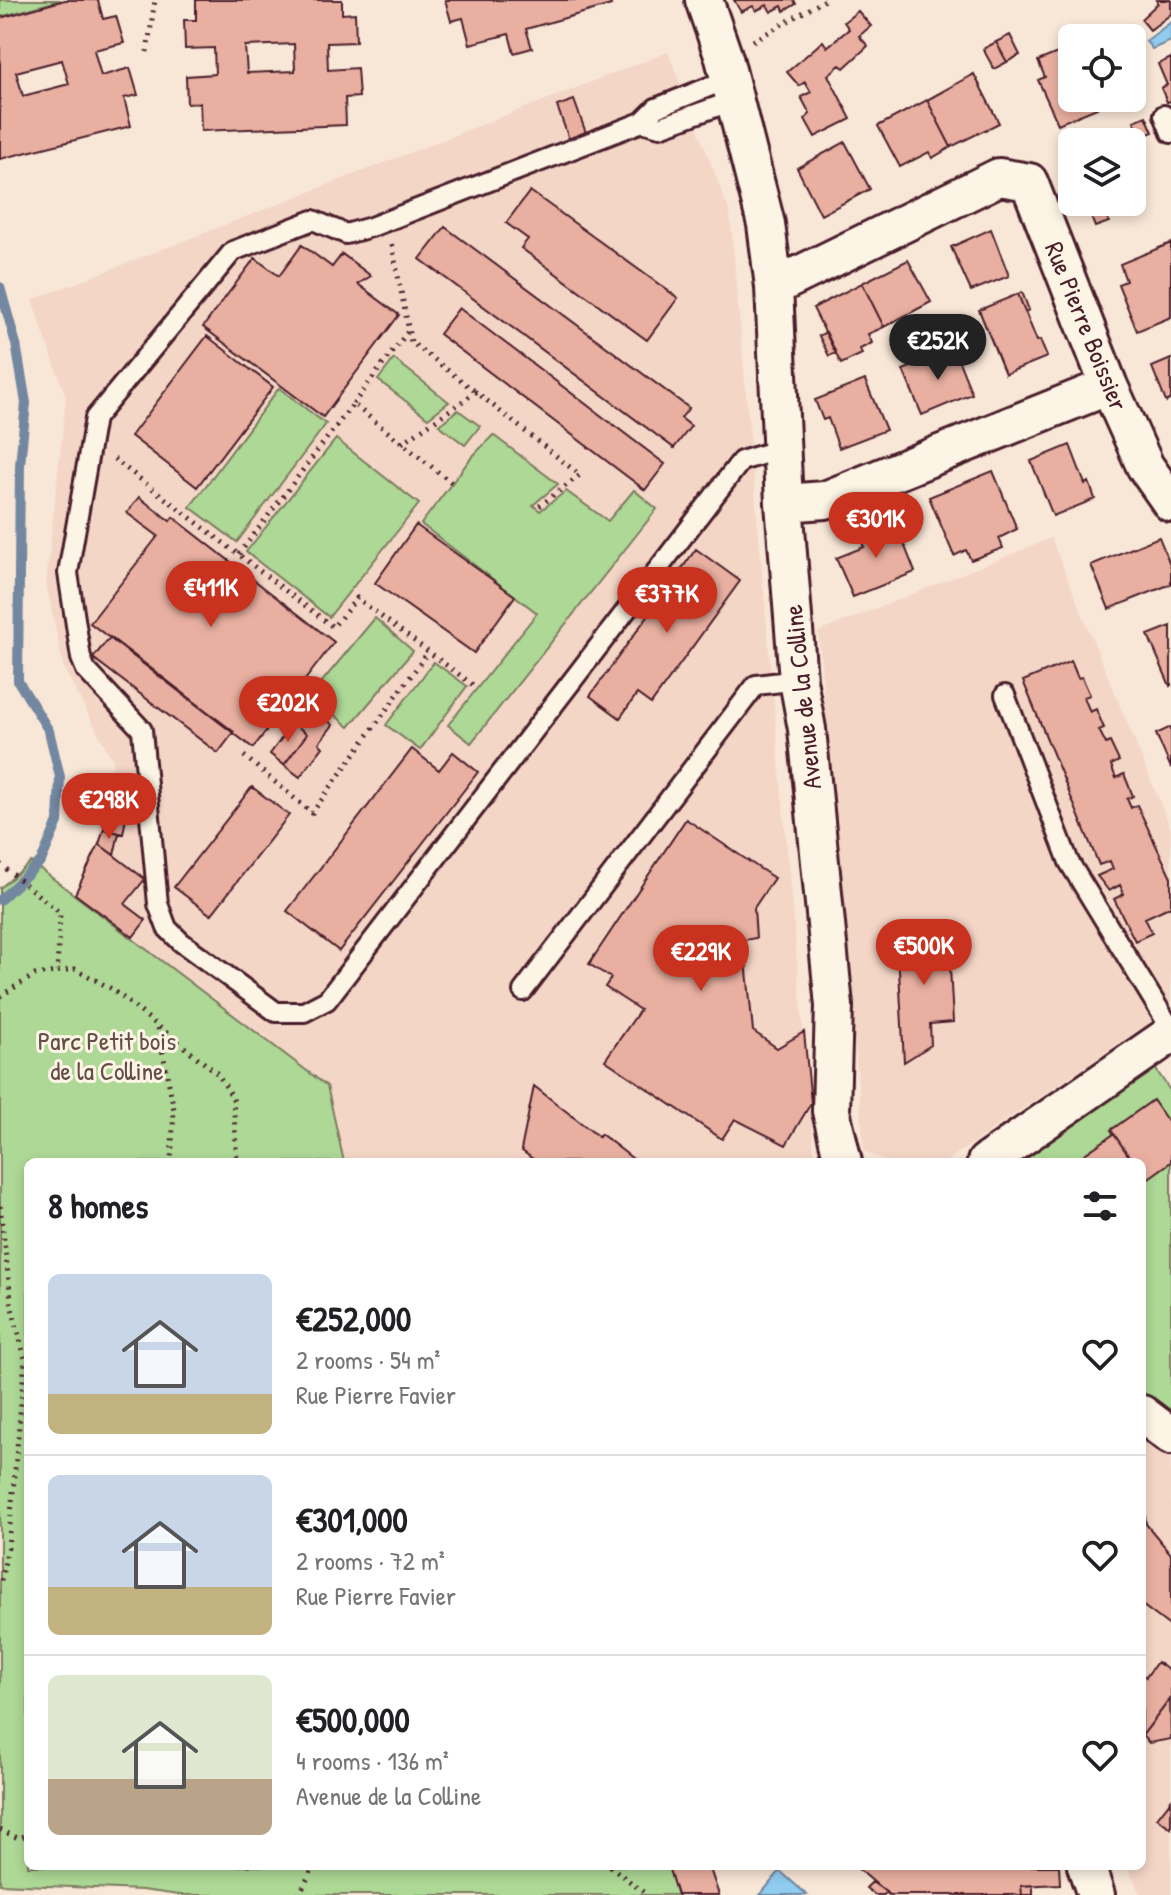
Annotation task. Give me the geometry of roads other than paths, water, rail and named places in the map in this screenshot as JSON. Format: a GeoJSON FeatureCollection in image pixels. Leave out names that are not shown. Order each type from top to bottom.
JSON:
{"type":"FeatureCollection","features":[{"type":"Feature","properties":{"kind":"street","name":"Avenue de la Colline"},"geometry":{"type":"LineString","coordinates":[[704,0],[729,79],[766,224],[774,287],[784,503],[798,680],[807,729],[834,1006],[831,1111],[842,1158]]}},
{"type":"Feature","properties":{"kind":"street","name":"Rue Pierre Boissier"},"geometry":{"type":"LineString","coordinates":[[774,287],[999,177],[1029,182],[1109,386],[1145,466],[1171,503]]}},
{"type":"Feature","properties":{"kind":"street"},"geometry":{"type":"LineString","coordinates":[[784,503],[825,500],[1109,386]]}},
{"type":"Feature","properties":{"kind":"street"},"geometry":{"type":"LineString","coordinates":[[992,1158],[1171,1032]]}},
{"type":"Feature","properties":{"kind":"street"},"geometry":{"type":"LineString","coordinates":[[1146,1417],[1171,1436]]}},
{"type":"Feature","properties":{"kind":"street"},"geometry":{"type":"LineString","coordinates":[[1087,1870],[1096,1895]]}},
{"type":"Feature","properties":{"kind":"lane"},"geometry":{"type":"LineString","coordinates":[[729,79],[660,127],[642,122],[388,221],[346,234],[313,220],[233,251],[95,418],[68,573],[81,658],[86,670],[142,730],[158,904],[167,928],[181,942],[276,1012],[304,1012],[327,1000],[741,461],[781,449]]}},
{"type":"Feature","properties":{"kind":"lane"},"geometry":{"type":"LineString","coordinates":[[1164,115],[1171,133]]}},
{"type":"Feature","properties":{"kind":"lane"},"geometry":{"type":"LineString","coordinates":[[523,991],[756,685],[798,680]]}},
{"type":"Feature","properties":{"kind":"lane"},"geometry":{"type":"LineString","coordinates":[[1005,695],[1069,862],[1171,1032]]}},
{"type":"Feature","properties":{"kind":"water"},"geometry":{"type":"Polygon","coordinates":[[[1171,22],[1171,41],[1152,49],[1146,41],[1171,22]]]}},
{"type":"Feature","properties":{"kind":"water"},"geometry":{"type":"Polygon","coordinates":[[[780,1871],[807,1895],[760,1895],[780,1871]]]}},
{"type":"Feature","properties":{"kind":"waterway"},"geometry":{"type":"LineString","coordinates":[[0,287],[16,344],[26,403],[20,465],[18,681],[49,731],[60,777],[58,822],[41,861],[0,900]]}},
{"type":"Feature","properties":{"kind":"park label","name":"Parc Petit bois de la Colline"},"geometry":{"type":"Point","coordinates":[107,1055]}}]}
